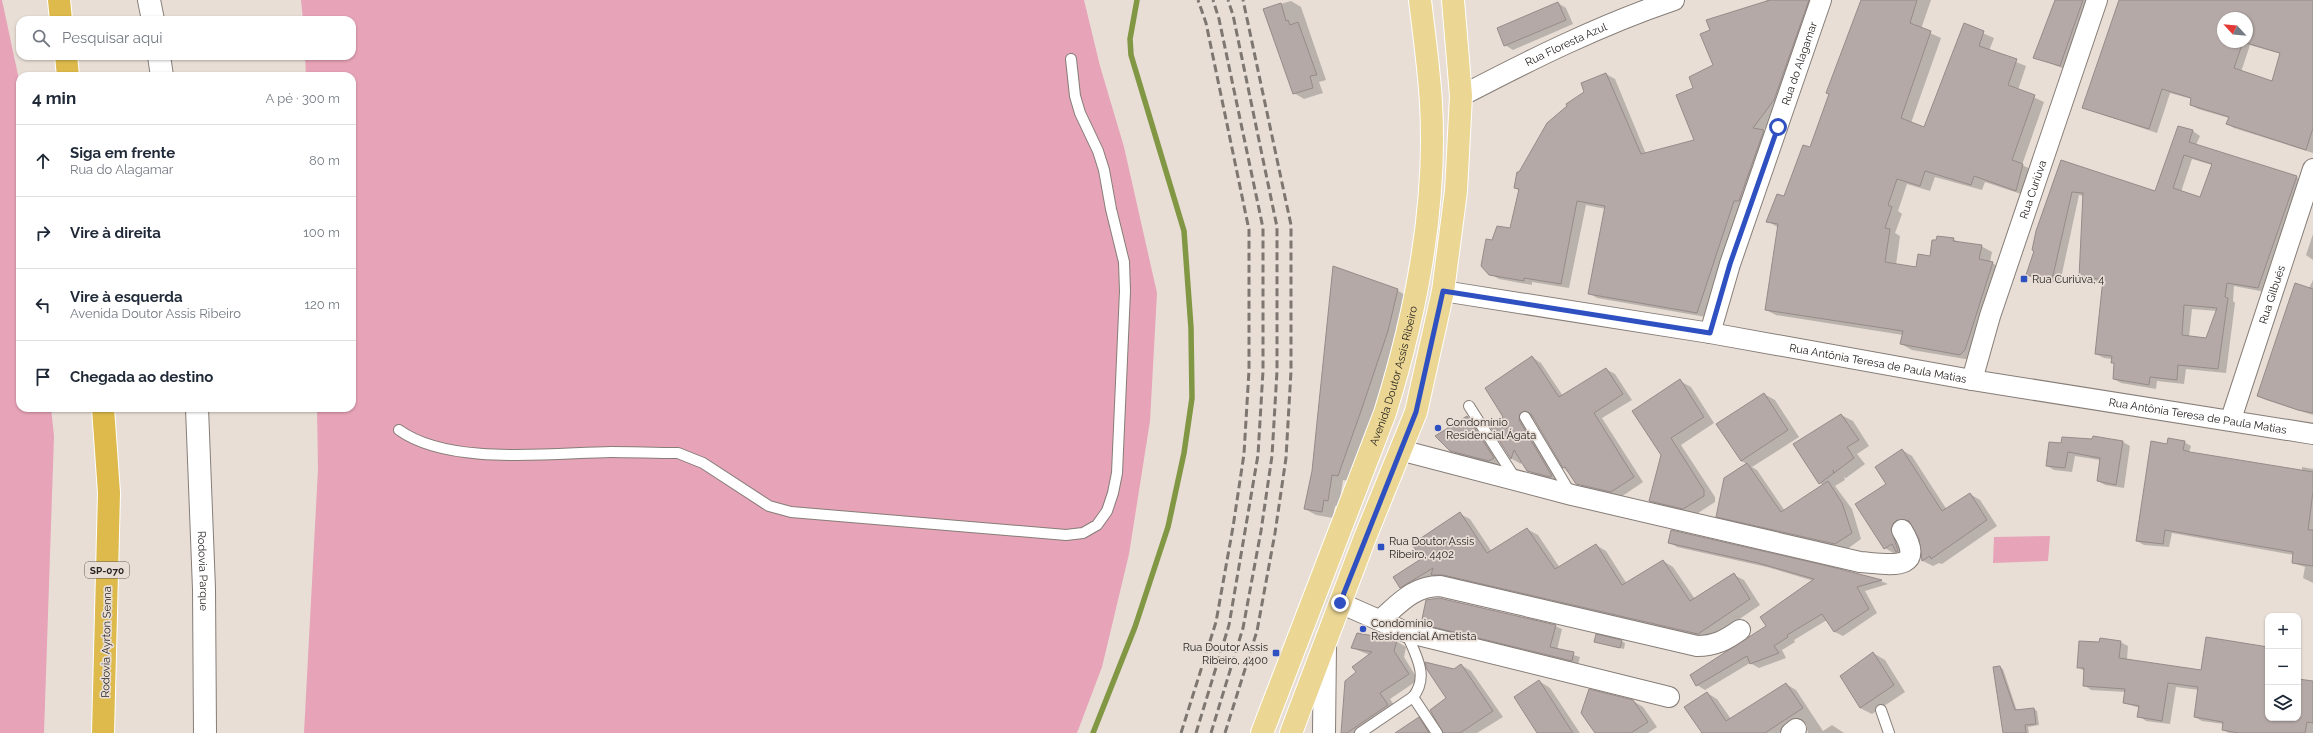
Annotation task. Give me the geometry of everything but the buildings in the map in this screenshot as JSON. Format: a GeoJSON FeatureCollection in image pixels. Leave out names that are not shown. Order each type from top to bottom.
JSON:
{"type":"FeatureCollection","features":[{"type":"Feature","properties":{"kind":"highway"},"geometry":{"type":"LineString","coordinates":[[58,0],[60,16]]}},
{"type":"Feature","properties":{"kind":"highway"},"geometry":{"type":"LineString","coordinates":[[66,60],[68,72]]}},
{"type":"Feature","properties":{"kind":"highway","name":"Rodovia Ayrton Senna"},"geometry":{"type":"LineString","coordinates":[[103,412],[109,493],[104,733]]}},
{"type":"Feature","properties":{"kind":"main road","name":"Avenida Doutor Assis Ribeiro"},"geometry":{"type":"LineString","coordinates":[[1262,733],[1385,413],[1402,360],[1415,300],[1425,236],[1431,165],[1431,103],[1420,0]]}},
{"type":"Feature","properties":{"kind":"main road"},"geometry":{"type":"LineString","coordinates":[[1290,733],[1416,412],[1443,291],[1456,191],[1461,96],[1453,0]]}},
{"type":"Feature","properties":{"kind":"street"},"geometry":{"type":"LineString","coordinates":[[149,0],[152,16]]}},
{"type":"Feature","properties":{"kind":"street","name":"Rua Floresta Azul"},"geometry":{"type":"LineString","coordinates":[[1461,96],[1547,52],[1645,5],[1674,0]]}},
{"type":"Feature","properties":{"kind":"street","name":"Rua do Alagamar"},"geometry":{"type":"LineString","coordinates":[[1710,333],[1730,264],[1821,0]]}},
{"type":"Feature","properties":{"kind":"street","name":"Rua Curiúva"},"geometry":{"type":"LineString","coordinates":[[1972,380],[1992,308],[2097,0]]}},
{"type":"Feature","properties":{"kind":"street"},"geometry":{"type":"LineString","coordinates":[[160,60],[162,72]]}},
{"type":"Feature","properties":{"kind":"street","name":"Rua Gilbués"},"geometry":{"type":"LineString","coordinates":[[2231,419],[2313,169]]}},
{"type":"Feature","properties":{"kind":"street","name":"Rua Antônia Teresa de Paula Matias"},"geometry":{"type":"LineString","coordinates":[[1443,291],[1710,333],[1972,380],[2231,419],[2313,434]]}},
{"type":"Feature","properties":{"kind":"street","name":"Rodovia Parque"},"geometry":{"type":"LineString","coordinates":[[197,412],[204,589],[205,733]]}},
{"type":"Feature","properties":{"kind":"street"},"geometry":{"type":"LineString","coordinates":[[1400,450],[1517,482],[1860,562],[1896,565],[1907,561],[1911,553],[1911,545],[1902,530]]}},
{"type":"Feature","properties":{"kind":"street"},"geometry":{"type":"LineString","coordinates":[[1380,620],[1412,593],[1426,586],[1440,586],[1697,646],[1712,646],[1726,640],[1740,630]]}},
{"type":"Feature","properties":{"kind":"street"},"geometry":{"type":"LineString","coordinates":[[1340,603],[1406,632],[1669,697]]}},
{"type":"Feature","properties":{"kind":"street"},"geometry":{"type":"LineString","coordinates":[[1324,733],[1325,642]]}},
{"type":"Feature","properties":{"kind":"lane"},"geometry":{"type":"LineString","coordinates":[[399,430],[423,443],[451,450],[497,454],[678,453],[703,463],[769,506],[791,512],[1066,536],[1083,533],[1096,525],[1107,511],[1117,473],[1125,291],[1124,262],[1110,209],[1104,170],[1098,151],[1080,113],[1075,96],[1071,59]]}},
{"type":"Feature","properties":{"kind":"lane"},"geometry":{"type":"LineString","coordinates":[[1469,406],[1517,482]]}},
{"type":"Feature","properties":{"kind":"lane"},"geometry":{"type":"LineString","coordinates":[[1525,417],[1572,495]]}},
{"type":"Feature","properties":{"kind":"lane"},"geometry":{"type":"LineString","coordinates":[[1360,733],[1413,697],[1421,682],[1420,664],[1406,632]]}},
{"type":"Feature","properties":{"kind":"lane"},"geometry":{"type":"LineString","coordinates":[[1413,697],[1437,733]]}},
{"type":"Feature","properties":{"kind":"lane"},"geometry":{"type":"LineString","coordinates":[[1881,710],[1889,733]]}},
{"type":"Feature","properties":{"kind":"shaded area"},"geometry":{"type":"Polygon","coordinates":[[[0,0],[2,0],[17,72],[16,72],[16,412],[51,412],[54,436],[44,733],[0,733],[0,0]]]}},
{"type":"Feature","properties":{"kind":"shaded area"},"geometry":{"type":"Polygon","coordinates":[[[301,0],[1084,0],[1100,66],[1124,147],[1157,293],[1150,421],[1129,554],[1102,667],[1077,733],[304,733],[318,469],[317,412],[356,412],[356,72],[306,72],[305,60],[356,60],[356,16],[303,16],[301,0]]]}},
{"type":"Feature","properties":{"kind":"shaded area"},"geometry":{"type":"Polygon","coordinates":[[[2050,536],[2048,561],[1993,563],[1994,537],[2050,536]]]}},
{"type":"Feature","properties":{"kind":"waterway"},"geometry":{"type":"LineString","coordinates":[[1093,733],[1135,627],[1168,527],[1184,453],[1192,398],[1191,328],[1184,231],[1131,55],[1130,39],[1137,0]]}},
{"type":"Feature","properties":{"kind":"railway"},"geometry":{"type":"LineString","coordinates":[[1181,733],[1216,622],[1244,454],[1249,370],[1249,230],[1206,23],[1198,0]]}},
{"type":"Feature","properties":{"kind":"railway"},"geometry":{"type":"LineString","coordinates":[[1196,733],[1229,625],[1258,455],[1263,371],[1263,228],[1219,19],[1213,0]]}},
{"type":"Feature","properties":{"kind":"railway"},"geometry":{"type":"LineString","coordinates":[[1211,733],[1243,628],[1261,531],[1272,456],[1277,371],[1277,227],[1233,15],[1228,0]]}},
{"type":"Feature","properties":{"kind":"railway"},"geometry":{"type":"LineString","coordinates":[[1225,733],[1257,631],[1275,533],[1286,458],[1291,371],[1291,225],[1243,0]]}},
{"type":"Feature","properties":{"kind":"place","name":"Rua Curiúva, 4"},"geometry":{"type":"Point","coordinates":[2024,279]}},
{"type":"Feature","properties":{"kind":"place","name":"Condomínio Residencial Ágata"},"geometry":{"type":"Point","coordinates":[1438,428]}},
{"type":"Feature","properties":{"kind":"place","name":"Rua Doutor Assis Ribeiro, 4402"},"geometry":{"type":"Point","coordinates":[1381,547]}},
{"type":"Feature","properties":{"kind":"place","name":"Condomínio Residencial Ametista"},"geometry":{"type":"Point","coordinates":[1363,629]}},
{"type":"Feature","properties":{"kind":"place","name":"Rua Doutor Assis Ribeiro, 4400"},"geometry":{"type":"Point","coordinates":[1276,653]}},
{"type":"Feature","properties":{"kind":"route"},"geometry":{"type":"LineString","coordinates":[[1340,603],[1416,412],[1443,291],[1710,333],[1730,264],[1778,127]]}}]}
